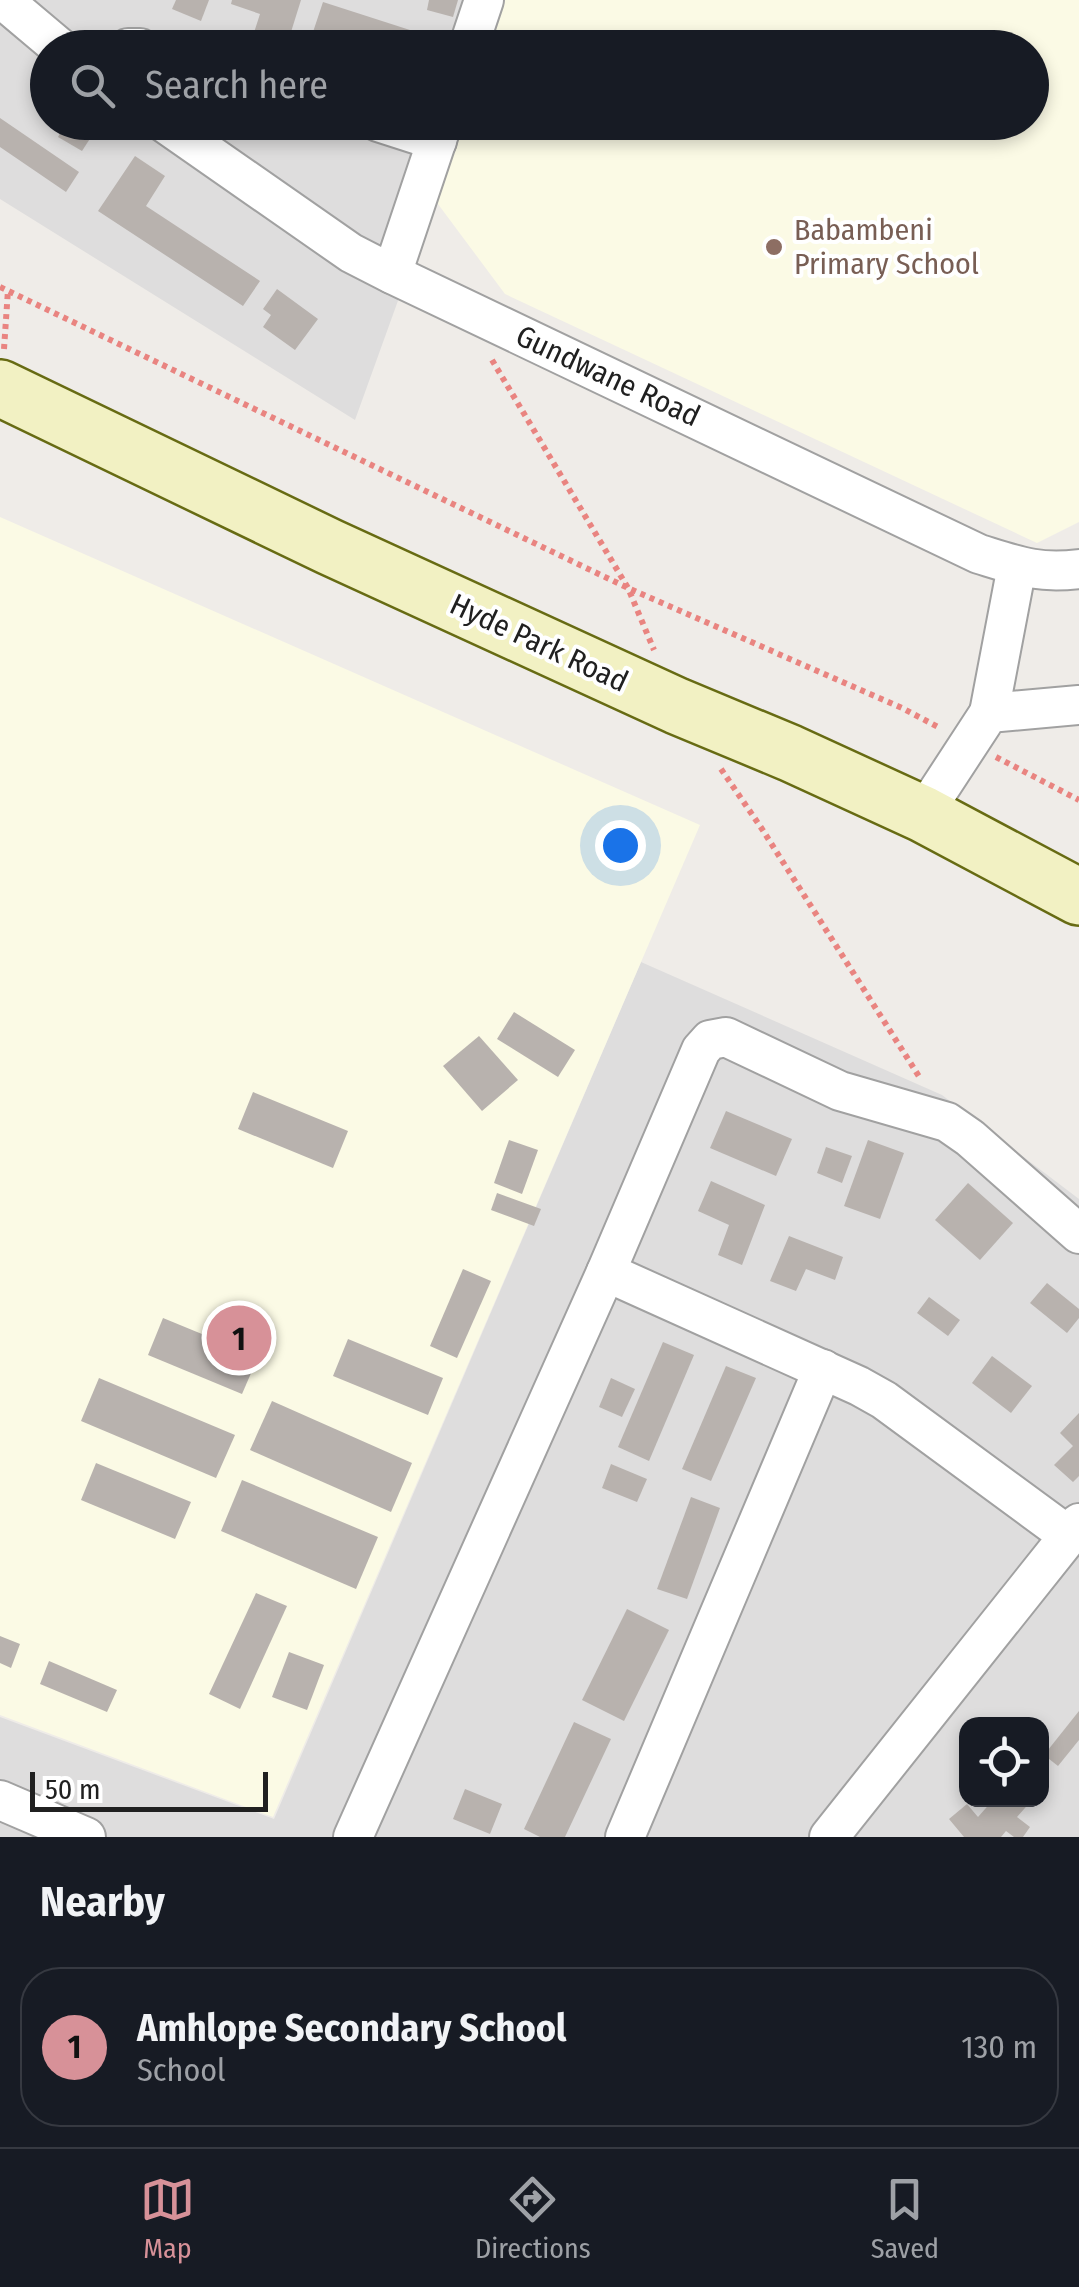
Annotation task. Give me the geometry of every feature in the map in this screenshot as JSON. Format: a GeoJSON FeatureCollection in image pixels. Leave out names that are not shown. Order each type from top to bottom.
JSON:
{"type":"FeatureCollection","features":[{"type":"Feature","properties":{"kind":"street"},"geometry":{"type":"LineString","coordinates":[[3,0],[39,30]]}},
{"type":"Feature","properties":{"kind":"street"},"geometry":{"type":"LineString","coordinates":[[474,30],[484,0]]}},
{"type":"Feature","properties":{"kind":"street","name":"Gundwane Road"},"geometry":{"type":"LineString","coordinates":[[189,140],[351,254],[392,274],[980,554],[1050,572],[1079,568]]}},
{"type":"Feature","properties":{"kind":"street"},"geometry":{"type":"LineString","coordinates":[[392,274],[437,140]]}},
{"type":"Feature","properties":{"kind":"street","name":"Hyde Park Road"},"geometry":{"type":"LineString","coordinates":[[0,388],[330,547],[923,814],[1079,897]]}},
{"type":"Feature","properties":{"kind":"street"},"geometry":{"type":"LineString","coordinates":[[923,814],[979,728],[1017,566]]}},
{"type":"Feature","properties":{"kind":"street"},"geometry":{"type":"LineString","coordinates":[[979,728],[1079,705]]}},
{"type":"Feature","properties":{"kind":"street"},"geometry":{"type":"LineString","coordinates":[[353,1837],[701,1050],[710,1040],[726,1036],[840,1090],[947,1122],[1079,1234]]}},
{"type":"Feature","properties":{"kind":"street"},"geometry":{"type":"LineString","coordinates":[[606,1272],[859,1386],[1074,1530],[829,1837]]}},
{"type":"Feature","properties":{"kind":"street"},"geometry":{"type":"LineString","coordinates":[[624,1837],[823,1369]]}},
{"type":"Feature","properties":{"kind":"street"},"geometry":{"type":"LineString","coordinates":[[0,1800],[86,1837]]}},
{"type":"Feature","properties":{"kind":"path"},"geometry":{"type":"LineString","coordinates":[[0,388],[4,288],[628,588],[902,708],[979,728],[1079,800]]}},
{"type":"Feature","properties":{"kind":"shaded area"},"geometry":{"type":"Polygon","coordinates":[[[0,0],[505,0],[494,30],[30,30],[30,140],[456,140],[355,420],[0,199],[0,0]]]}},
{"type":"Feature","properties":{"kind":"shaded area","name":"Babambeni Primary School"},"geometry":{"type":"Polygon","coordinates":[[[505,0],[1079,0],[1079,522],[1037,543],[505,294],[435,200],[456,140],[1049,140],[1049,30],[494,30],[505,0]]]}},
{"type":"Feature","properties":{"kind":"shaded area"},"geometry":{"type":"Polygon","coordinates":[[[0,517],[700,825],[273,1817],[0,1715],[0,517]]]}},
{"type":"Feature","properties":{"kind":"shaded area"},"geometry":{"type":"Polygon","coordinates":[[[641,962],[942,1095],[1079,1199],[1079,1837],[0,1837],[0,1717],[274,1819],[641,962]]]}},
{"type":"Feature","properties":{"kind":"building"},"geometry":{"type":"Polygon","coordinates":[[[176,0],[209,0],[201,21],[172,9],[176,0]]]}},
{"type":"Feature","properties":{"kind":"building"},"geometry":{"type":"Polygon","coordinates":[[[232,0],[301,0],[292,30],[255,30],[260,14],[231,4],[232,0]]]}},
{"type":"Feature","properties":{"kind":"building"},"geometry":{"type":"Polygon","coordinates":[[[429,0],[458,0],[453,17],[427,10],[429,0]]]}},
{"type":"Feature","properties":{"kind":"building"},"geometry":{"type":"Polygon","coordinates":[[[323,2],[410,30],[314,30],[323,2]]]}},
{"type":"Feature","properties":{"kind":"building"},"geometry":{"type":"Polygon","coordinates":[[[0,118],[79,172],[66,192],[0,147],[0,118]]]}},
{"type":"Feature","properties":{"kind":"building"},"geometry":{"type":"Polygon","coordinates":[[[63,140],[89,140],[82,151],[63,140]]]}},
{"type":"Feature","properties":{"kind":"building"},"geometry":{"type":"Polygon","coordinates":[[[135,156],[165,176],[146,206],[260,281],[243,306],[98,211],[135,156]]]}},
{"type":"Feature","properties":{"kind":"building"},"geometry":{"type":"Polygon","coordinates":[[[277,289],[318,319],[295,350],[263,327],[271,315],[263,309],[277,289]]]}},
{"type":"Feature","properties":{"kind":"building"},"geometry":{"type":"Polygon","coordinates":[[[514,1012],[575,1050],[558,1077],[497,1039],[514,1012]]]}},
{"type":"Feature","properties":{"kind":"building"},"geometry":{"type":"Polygon","coordinates":[[[479,1036],[518,1080],[482,1111],[443,1066],[479,1036]]]}},
{"type":"Feature","properties":{"kind":"building"},"geometry":{"type":"Polygon","coordinates":[[[253,1092],[348,1131],[333,1168],[238,1129],[253,1092]]]}},
{"type":"Feature","properties":{"kind":"building"},"geometry":{"type":"Polygon","coordinates":[[[726,1111],[792,1139],[776,1176],[710,1148],[726,1111]]]}},
{"type":"Feature","properties":{"kind":"building"},"geometry":{"type":"Polygon","coordinates":[[[509,1140],[538,1150],[522,1194],[494,1183],[509,1140]]]}},
{"type":"Feature","properties":{"kind":"building"},"geometry":{"type":"Polygon","coordinates":[[[868,1140],[904,1153],[880,1219],[844,1206],[868,1140]]]}},
{"type":"Feature","properties":{"kind":"building"},"geometry":{"type":"Polygon","coordinates":[[[826,1147],[852,1156],[842,1183],[817,1173],[826,1147]]]}},
{"type":"Feature","properties":{"kind":"building"},"geometry":{"type":"Polygon","coordinates":[[[711,1181],[765,1205],[742,1265],[718,1255],[729,1225],[698,1211],[711,1181]]]}},
{"type":"Feature","properties":{"kind":"building"},"geometry":{"type":"Polygon","coordinates":[[[968,1183],[1013,1223],[980,1260],[935,1220],[968,1183]]]}},
{"type":"Feature","properties":{"kind":"building"},"geometry":{"type":"Polygon","coordinates":[[[497,1193],[541,1209],[534,1226],[491,1210],[497,1193]]]}},
{"type":"Feature","properties":{"kind":"building"},"geometry":{"type":"Polygon","coordinates":[[[789,1236],[843,1257],[835,1280],[806,1269],[796,1291],[770,1281],[789,1236]]]}},
{"type":"Feature","properties":{"kind":"building"},"geometry":{"type":"Polygon","coordinates":[[[463,1269],[491,1281],[457,1358],[430,1346],[463,1269]]]}},
{"type":"Feature","properties":{"kind":"building"},"geometry":{"type":"Polygon","coordinates":[[[1047,1283],[1079,1309],[1079,1318],[1067,1333],[1030,1303],[1047,1283]]]}},
{"type":"Feature","properties":{"kind":"building"},"geometry":{"type":"Polygon","coordinates":[[[929,1297],[960,1320],[948,1336],[917,1313],[929,1297]]]}},
{"type":"Feature","properties":{"kind":"building"},"geometry":{"type":"Polygon","coordinates":[[[163,1318],[258,1357],[242,1394],[148,1355],[163,1318]]]}},
{"type":"Feature","properties":{"kind":"building"},"geometry":{"type":"Polygon","coordinates":[[[348,1339],[443,1378],[428,1415],[333,1376],[348,1339]]]}},
{"type":"Feature","properties":{"kind":"building"},"geometry":{"type":"Polygon","coordinates":[[[663,1342],[694,1355],[649,1461],[618,1447],[663,1342]]]}},
{"type":"Feature","properties":{"kind":"building"},"geometry":{"type":"Polygon","coordinates":[[[992,1356],[1032,1386],[1011,1413],[972,1383],[992,1356]]]}},
{"type":"Feature","properties":{"kind":"building"},"geometry":{"type":"Polygon","coordinates":[[[726,1366],[756,1378],[711,1481],[682,1469],[726,1366]]]}},
{"type":"Feature","properties":{"kind":"building"},"geometry":{"type":"Polygon","coordinates":[[[99,1378],[235,1435],[216,1478],[81,1421],[99,1378]]]}},
{"type":"Feature","properties":{"kind":"building"},"geometry":{"type":"Polygon","coordinates":[[[611,1378],[635,1389],[622,1417],[599,1407],[611,1378]]]}},
{"type":"Feature","properties":{"kind":"building"},"geometry":{"type":"Polygon","coordinates":[[[272,1401],[412,1463],[391,1512],[250,1450],[272,1401]]]}},
{"type":"Feature","properties":{"kind":"building"},"geometry":{"type":"Polygon","coordinates":[[[1079,1413],[1079,1476],[1073,1482],[1054,1465],[1073,1446],[1060,1433],[1079,1413]]]}},
{"type":"Feature","properties":{"kind":"building"},"geometry":{"type":"Polygon","coordinates":[[[96,1463],[191,1502],[175,1539],[81,1500],[96,1463]]]}},
{"type":"Feature","properties":{"kind":"building"},"geometry":{"type":"Polygon","coordinates":[[[611,1464],[647,1479],[637,1502],[602,1488],[611,1464]]]}},
{"type":"Feature","properties":{"kind":"building"},"geometry":{"type":"Polygon","coordinates":[[[242,1480],[378,1537],[356,1589],[221,1531],[242,1480]]]}},
{"type":"Feature","properties":{"kind":"building"},"geometry":{"type":"Polygon","coordinates":[[[691,1497],[720,1508],[687,1599],[657,1589],[691,1497]]]}},
{"type":"Feature","properties":{"kind":"building"},"geometry":{"type":"Polygon","coordinates":[[[256,1593],[287,1606],[240,1709],[209,1694],[256,1593]]]}},
{"type":"Feature","properties":{"kind":"building"},"geometry":{"type":"Polygon","coordinates":[[[627,1609],[669,1630],[624,1721],[582,1700],[627,1609]]]}},
{"type":"Feature","properties":{"kind":"building"},"geometry":{"type":"Polygon","coordinates":[[[0,1636],[20,1644],[11,1668],[0,1663],[0,1636]]]}},
{"type":"Feature","properties":{"kind":"building"},"geometry":{"type":"Polygon","coordinates":[[[289,1652],[324,1665],[307,1710],[272,1697],[289,1652]]]}},
{"type":"Feature","properties":{"kind":"building"},"geometry":{"type":"Polygon","coordinates":[[[49,1661],[117,1690],[107,1712],[40,1684],[49,1661]]]}},
{"type":"Feature","properties":{"kind":"building"},"geometry":{"type":"Polygon","coordinates":[[[1079,1711],[1079,1740],[1058,1766],[1049,1759],[1049,1749],[1079,1711]]]}},
{"type":"Feature","properties":{"kind":"building"},"geometry":{"type":"Polygon","coordinates":[[[574,1722],[611,1739],[565,1837],[540,1837],[524,1829],[574,1722]]]}},
{"type":"Feature","properties":{"kind":"building"},"geometry":{"type":"Polygon","coordinates":[[[465,1789],[502,1804],[490,1834],[453,1819],[465,1789]]]}},
{"type":"Feature","properties":{"kind":"building"},"geometry":{"type":"Polygon","coordinates":[[[963,1807],[970,1807],[978,1817],[987,1807],[1026,1807],[1017,1817],[1030,1827],[1023,1837],[1006,1831],[1001,1837],[964,1837],[949,1819],[963,1807]]]}},
{"type":"Feature","properties":{"kind":"place","name":"Babambeni Primary School"},"geometry":{"type":"Point","coordinates":[774,247]}},
{"type":"Feature","properties":{"kind":"place","name":"Amhlope Secondary School"},"geometry":{"type":"Point","coordinates":[239,1338]}}]}
